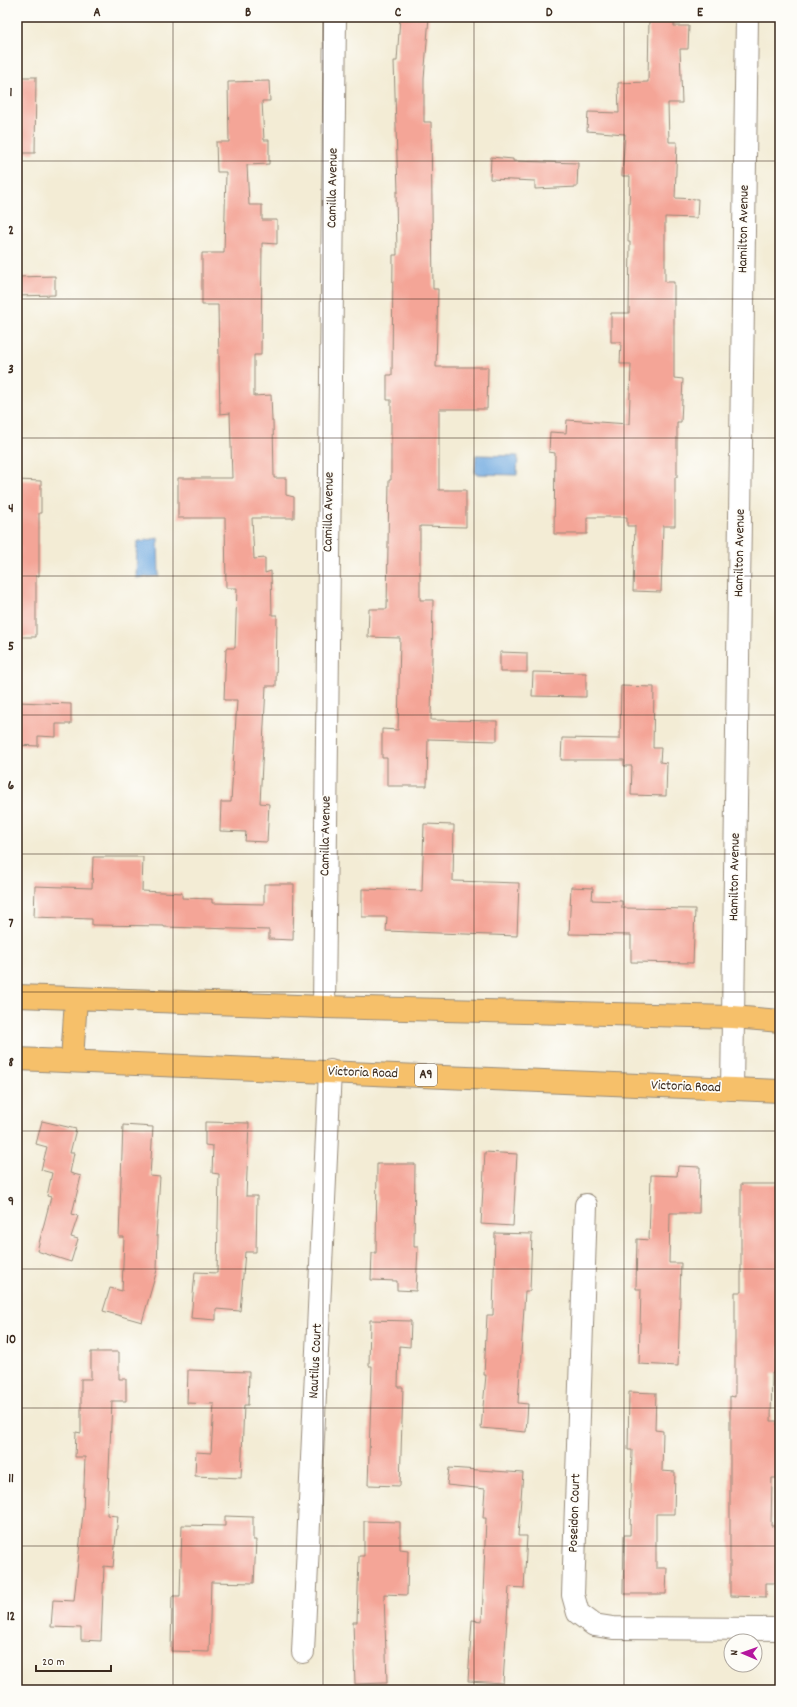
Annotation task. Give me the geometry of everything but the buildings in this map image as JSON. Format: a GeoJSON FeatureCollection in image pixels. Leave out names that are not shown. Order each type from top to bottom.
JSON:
{"type":"FeatureCollection","features":[{"type":"Feature","properties":{"kind":"highway"},"geometry":{"type":"LineString","coordinates":[[17,996],[324,1007],[733,1017],[780,1020]]}},
{"type":"Feature","properties":{"kind":"highway"},"geometry":{"type":"LineString","coordinates":[[72,1060],[76,999]]}},
{"type":"Feature","properties":{"kind":"highway","name":"Victoria Road"},"geometry":{"type":"LineString","coordinates":[[17,1059],[72,1060],[780,1091]]}},
{"type":"Feature","properties":{"kind":"street","name":"Camilla Avenue"},"geometry":{"type":"LineString","coordinates":[[324,1007],[335,17]]}},
{"type":"Feature","properties":{"kind":"street","name":"Hamilton Avenue"},"geometry":{"type":"LineString","coordinates":[[732,1089],[747,17]]}},
{"type":"Feature","properties":{"kind":"street","name":"Nautilus Court"},"geometry":{"type":"LineString","coordinates":[[303,1652],[330,1071]]}},
{"type":"Feature","properties":{"kind":"street","name":"Poseidon Court"},"geometry":{"type":"LineString","coordinates":[[586,1205],[573,1595],[578,1613],[594,1625],[613,1628],[780,1629]]}},
{"type":"Feature","properties":{"kind":"water"},"geometry":{"type":"Polygon","coordinates":[[[476,455],[518,456],[517,475],[475,474],[476,455]]]}},
{"type":"Feature","properties":{"kind":"water"},"geometry":{"type":"Polygon","coordinates":[[[158,538],[159,576],[136,578],[137,542],[158,538]]]}}]}
